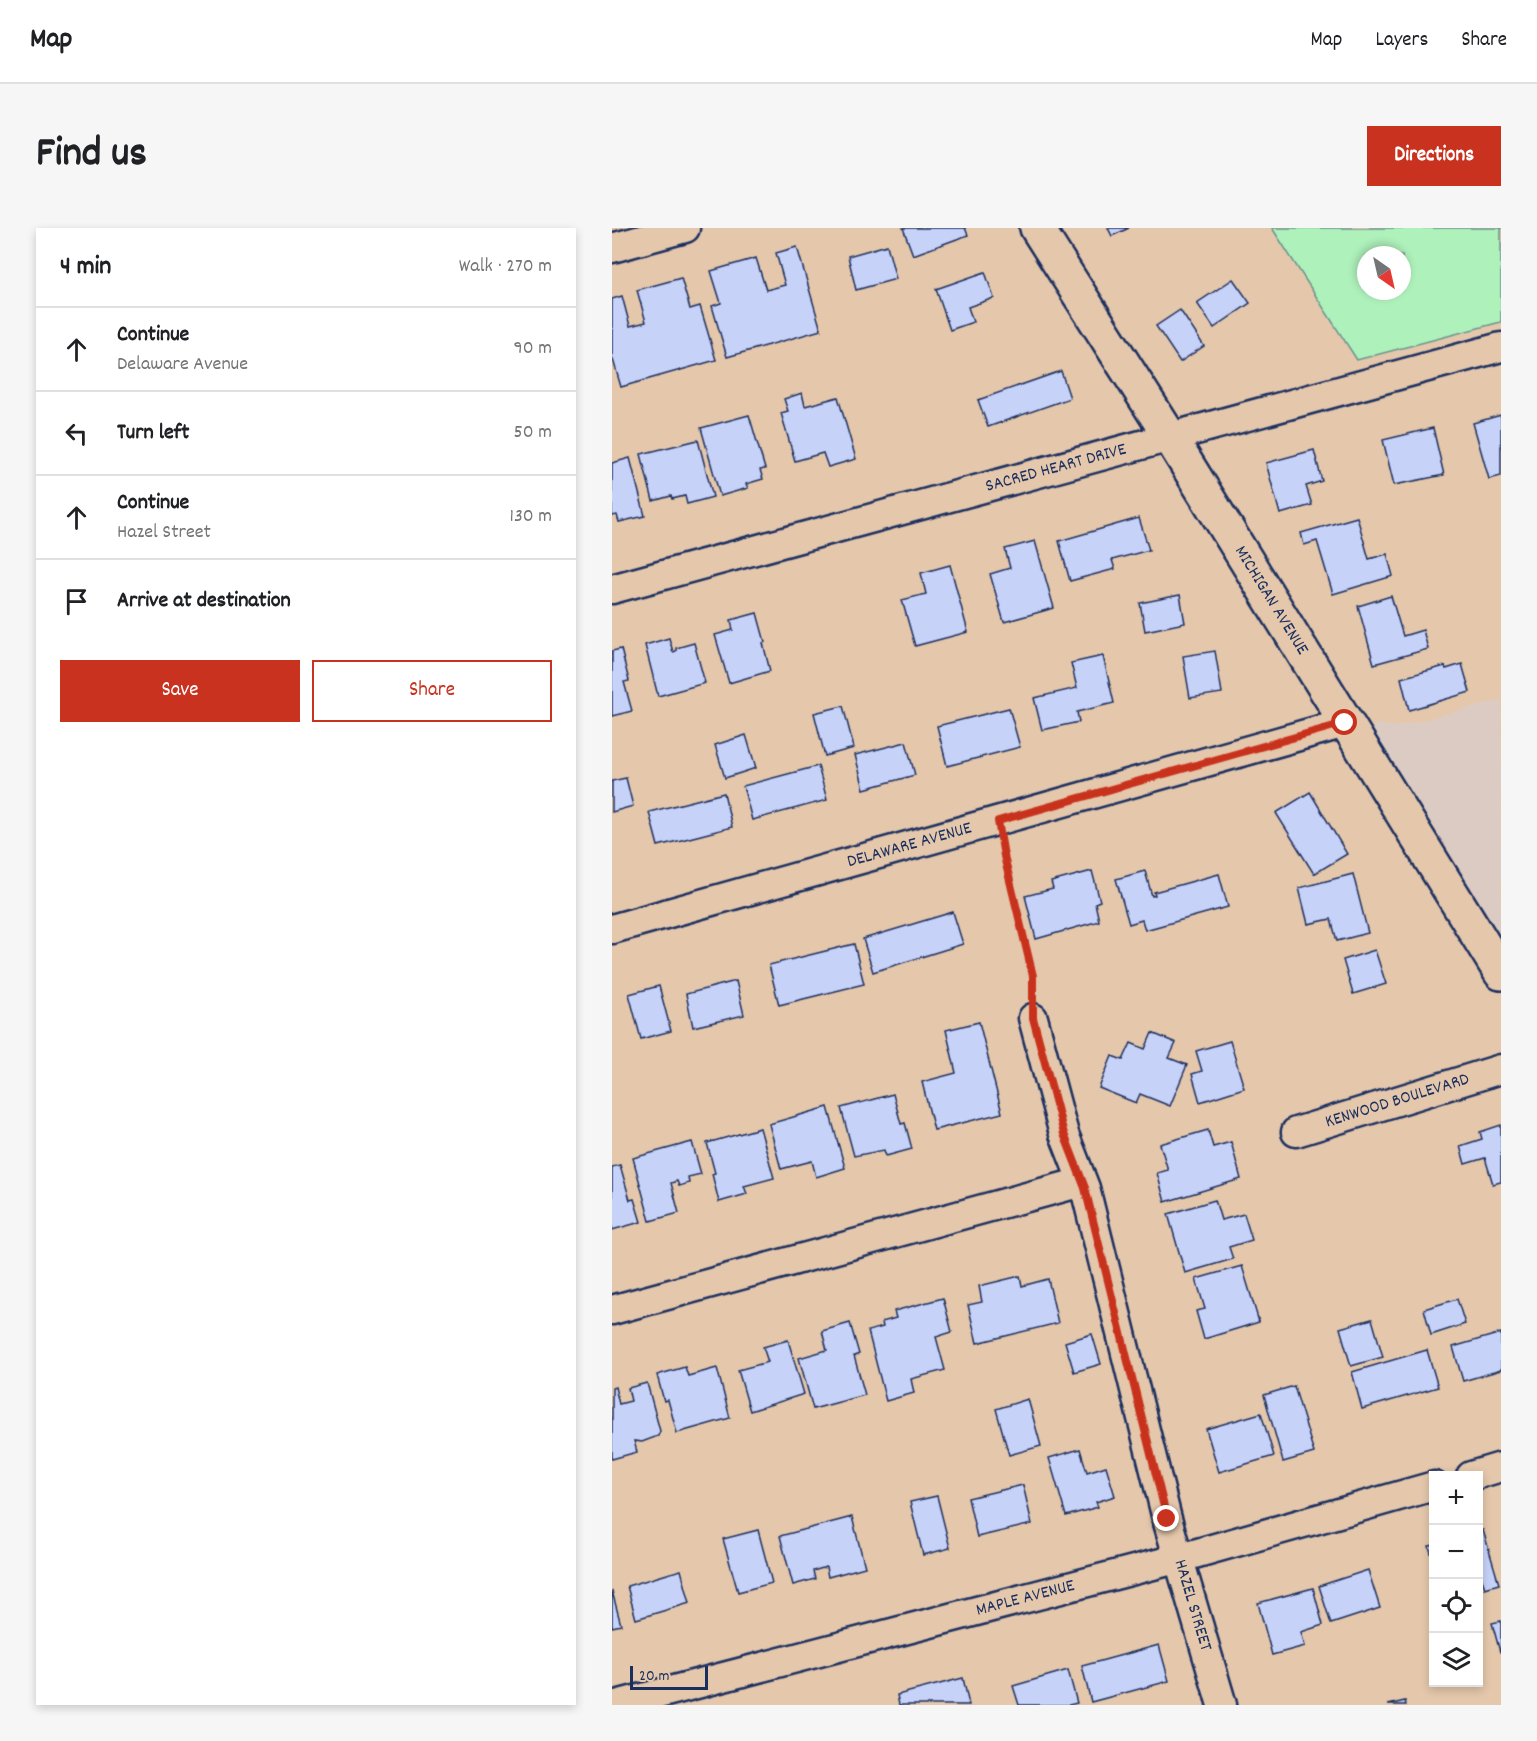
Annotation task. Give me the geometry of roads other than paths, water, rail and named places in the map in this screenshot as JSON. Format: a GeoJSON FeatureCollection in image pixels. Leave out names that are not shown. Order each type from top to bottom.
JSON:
{"type":"FeatureCollection","features":[{"type":"Feature","properties":{"kind":"street"},"geometry":{"type":"LineString","coordinates":[[612,248],[685,228]]}},
{"type":"Feature","properties":{"kind":"street","name":"MICHIGAN AVENUE"},"geometry":{"type":"LineString","coordinates":[[1037,228],[1170,438],[1501,973]]}},
{"type":"Feature","properties":{"kind":"street","name":"SACRED HEART DRIVE"},"geometry":{"type":"LineString","coordinates":[[612,589],[1501,347]]}},
{"type":"Feature","properties":{"kind":"street","name":"DELAWARE AVENUE"},"geometry":{"type":"LineString","coordinates":[[612,929],[1345,723]]}},
{"type":"Feature","properties":{"kind":"street","name":"HAZEL STREET"},"geometry":{"type":"LineString","coordinates":[[1033,1018],[1064,1134],[1082,1182],[1167,1519],[1222,1705]]}},
{"type":"Feature","properties":{"kind":"street","name":"KENWOOD BOULEVARD"},"geometry":{"type":"LineString","coordinates":[[1296,1132],[1501,1070]]}},
{"type":"Feature","properties":{"kind":"street"},"geometry":{"type":"LineString","coordinates":[[612,1310],[1082,1182]]}},
{"type":"Feature","properties":{"kind":"street"},"geometry":{"type":"LineString","coordinates":[[1483,1472],[1501,1467]]}},
{"type":"Feature","properties":{"kind":"street","name":"MAPLE AVENUE"},"geometry":{"type":"LineString","coordinates":[[616,1705],[1180,1558],[1429,1487]]}}]}
